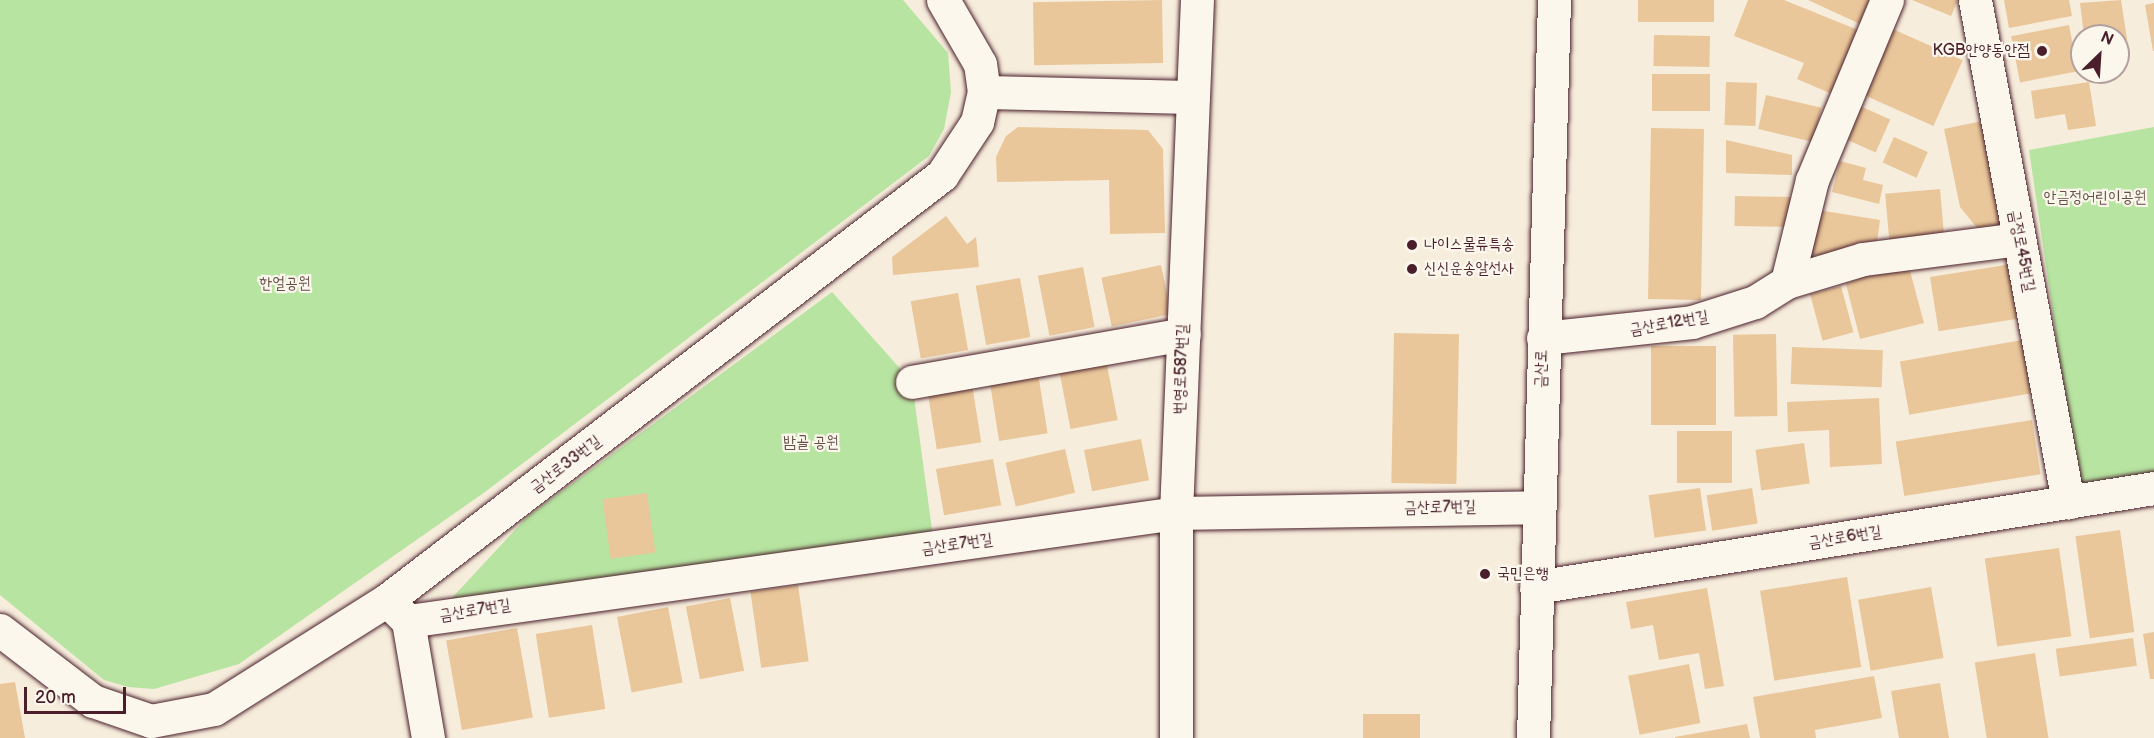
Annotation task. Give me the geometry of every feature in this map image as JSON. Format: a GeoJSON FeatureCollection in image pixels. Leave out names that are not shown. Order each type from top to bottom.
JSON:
{"type":"FeatureCollection","features":[{"type":"Feature","properties":{"kind":"street","name":"금산로33번길"},"geometry":{"type":"LineString","coordinates":[[0,630],[93,701],[151,721],[214,710],[398,611],[921,195],[963,148],[984,92],[980,64],[943,0]]}},
{"type":"Feature","properties":{"kind":"street","name":"번영로587번길"},"geometry":{"type":"LineString","coordinates":[[1176,738],[1176,513],[1197,0]]}},
{"type":"Feature","properties":{"kind":"street","name":"금산로"},"geometry":{"type":"LineString","coordinates":[[1533,738],[1554,0]]}},
{"type":"Feature","properties":{"kind":"street"},"geometry":{"type":"LineString","coordinates":[[1787,282],[1812,180],[1887,0]]}},
{"type":"Feature","properties":{"kind":"street","name":"금정로45번길"},"geometry":{"type":"LineString","coordinates":[[1975,0],[2068,502]]}},
{"type":"Feature","properties":{"kind":"street"},"geometry":{"type":"LineString","coordinates":[[984,92],[1193,97]]}},
{"type":"Feature","properties":{"kind":"street","name":"금산로12번길"},"geometry":{"type":"LineString","coordinates":[[1543,338],[1692,322],[1755,302],[1787,282],[1863,259],[2019,239]]}},
{"type":"Feature","properties":{"kind":"street"},"geometry":{"type":"LineString","coordinates":[[912,382],[1184,334]]}},
{"type":"Feature","properties":{"kind":"street","name":"금산로6번길"},"geometry":{"type":"LineString","coordinates":[[1536,587],[2154,488]]}},
{"type":"Feature","properties":{"kind":"street","name":"금산로7번길"},"geometry":{"type":"LineString","coordinates":[[398,611],[1176,513],[1538,507]]}},
{"type":"Feature","properties":{"kind":"street"},"geometry":{"type":"LineString","coordinates":[[398,611],[428,738]]}},
{"type":"Feature","properties":{"kind":"green space","name":"한얼공원"},"geometry":{"type":"Polygon","coordinates":[[[0,0],[903,0],[948,53],[951,92],[944,129],[929,156],[485,492],[239,664],[154,689],[128,687],[104,680],[0,595],[0,0]]]}},
{"type":"Feature","properties":{"kind":"green space","name":"안금정어린이공원"},"geometry":{"type":"Polygon","coordinates":[[[2154,127],[2154,479],[2079,492],[2029,150],[2154,127]]]}},
{"type":"Feature","properties":{"kind":"green space","name":"밤골 공원"},"geometry":{"type":"Polygon","coordinates":[[[832,292],[912,382],[933,537],[451,599],[527,517],[832,292]]]}},
{"type":"Feature","properties":{"kind":"building"},"geometry":{"type":"Polygon","coordinates":[[[1162,0],[1163,63],[1034,65],[1033,2],[1162,0]]]}},
{"type":"Feature","properties":{"kind":"building"},"geometry":{"type":"Polygon","coordinates":[[[1638,0],[1714,0],[1714,22],[1638,22],[1638,0]]]}},
{"type":"Feature","properties":{"kind":"building"},"geometry":{"type":"Polygon","coordinates":[[[1748,0],[1784,0],[1858,30],[1832,94],[1797,79],[1804,63],[1734,36],[1748,0]]]}},
{"type":"Feature","properties":{"kind":"building"},"geometry":{"type":"Polygon","coordinates":[[[1808,0],[1871,0],[1860,24],[1808,0]]]}},
{"type":"Feature","properties":{"kind":"building"},"geometry":{"type":"Polygon","coordinates":[[[1912,0],[1958,0],[1951,16],[1912,0]]]}},
{"type":"Feature","properties":{"kind":"building"},"geometry":{"type":"Polygon","coordinates":[[[2004,0],[2069,0],[2072,16],[2009,28],[2004,0]]]}},
{"type":"Feature","properties":{"kind":"building"},"geometry":{"type":"Polygon","coordinates":[[[2121,0],[2125,24],[2083,24],[2080,3],[2121,0]]]}},
{"type":"Feature","properties":{"kind":"building"},"geometry":{"type":"Polygon","coordinates":[[[2154,3],[2154,51],[2153,51],[2145,5],[2154,3]]]}},
{"type":"Feature","properties":{"kind":"building"},"geometry":{"type":"Polygon","coordinates":[[[2069,25],[2070,73],[2020,82],[2011,36],[2069,25]]]}},
{"type":"Feature","properties":{"kind":"building"},"geometry":{"type":"Polygon","coordinates":[[[1886,26],[1963,60],[1933,126],[1857,92],[1886,26]]]}},
{"type":"Feature","properties":{"kind":"building"},"geometry":{"type":"Polygon","coordinates":[[[1654,35],[1710,36],[1709,67],[1653,66],[1654,35]]]}},
{"type":"Feature","properties":{"kind":"building"},"geometry":{"type":"Polygon","coordinates":[[[1652,74],[1710,74],[1710,111],[1652,111],[1652,74]]]}},
{"type":"Feature","properties":{"kind":"building"},"geometry":{"type":"Polygon","coordinates":[[[1726,82],[1757,83],[1755,126],[1724,125],[1726,82]]]}},
{"type":"Feature","properties":{"kind":"building"},"geometry":{"type":"Polygon","coordinates":[[[2089,84],[2096,126],[2068,130],[2065,114],[2035,119],[2031,91],[2089,84]]]}},
{"type":"Feature","properties":{"kind":"building"},"geometry":{"type":"Polygon","coordinates":[[[1766,95],[1822,108],[1814,142],[1758,129],[1766,95]]]}},
{"type":"Feature","properties":{"kind":"building"},"geometry":{"type":"Polygon","coordinates":[[[1851,102],[1890,119],[1876,152],[1836,135],[1851,102]]]}},
{"type":"Feature","properties":{"kind":"building"},"geometry":{"type":"Polygon","coordinates":[[[1982,121],[2003,225],[1978,229],[1960,207],[1944,129],[1982,121]]]}},
{"type":"Feature","properties":{"kind":"building"},"geometry":{"type":"Polygon","coordinates":[[[1018,127],[1148,130],[1163,149],[1165,233],[1110,234],[1109,180],[997,182],[996,157],[1006,136],[1018,127]]]}},
{"type":"Feature","properties":{"kind":"building"},"geometry":{"type":"Polygon","coordinates":[[[1651,128],[1704,129],[1701,300],[1648,299],[1651,128]]]}},
{"type":"Feature","properties":{"kind":"building"},"geometry":{"type":"Polygon","coordinates":[[[1894,137],[1928,152],[1916,178],[1883,163],[1894,137]]]}},
{"type":"Feature","properties":{"kind":"building"},"geometry":{"type":"Polygon","coordinates":[[[1726,140],[1792,155],[1792,175],[1726,173],[1726,140]]]}},
{"type":"Feature","properties":{"kind":"building"},"geometry":{"type":"Polygon","coordinates":[[[1840,161],[1866,168],[1863,180],[1883,185],[1879,204],[1832,192],[1840,161]]]}},
{"type":"Feature","properties":{"kind":"building"},"geometry":{"type":"Polygon","coordinates":[[[1940,189],[1944,235],[1889,240],[1885,194],[1940,189]]]}},
{"type":"Feature","properties":{"kind":"building"},"geometry":{"type":"Polygon","coordinates":[[[1735,196],[1794,197],[1793,227],[1734,226],[1735,196]]]}},
{"type":"Feature","properties":{"kind":"building"},"geometry":{"type":"Polygon","coordinates":[[[1818,210],[1880,220],[1877,242],[1840,258],[1811,254],[1818,210]]]}},
{"type":"Feature","properties":{"kind":"building"},"geometry":{"type":"Polygon","coordinates":[[[946,216],[967,244],[976,237],[979,267],[893,275],[892,257],[946,216]]]}},
{"type":"Feature","properties":{"kind":"building"},"geometry":{"type":"Polygon","coordinates":[[[1907,260],[1924,323],[1860,339],[1846,284],[1907,260]]]}},
{"type":"Feature","properties":{"kind":"building"},"geometry":{"type":"Polygon","coordinates":[[[2012,264],[2021,318],[1939,331],[1930,277],[2012,264]]]}},
{"type":"Feature","properties":{"kind":"building"},"geometry":{"type":"Polygon","coordinates":[[[1161,265],[1171,314],[1112,327],[1101,278],[1161,265]]]}},
{"type":"Feature","properties":{"kind":"building"},"geometry":{"type":"Polygon","coordinates":[[[1083,267],[1095,327],[1049,336],[1038,276],[1083,267]]]}},
{"type":"Feature","properties":{"kind":"building"},"geometry":{"type":"Polygon","coordinates":[[[1020,278],[1030,337],[986,345],[976,286],[1020,278]]]}},
{"type":"Feature","properties":{"kind":"building"},"geometry":{"type":"Polygon","coordinates":[[[1841,286],[1853,332],[1823,341],[1810,294],[1841,286]]]}},
{"type":"Feature","properties":{"kind":"building"},"geometry":{"type":"Polygon","coordinates":[[[958,293],[968,350],[921,358],[911,301],[958,293]]]}},
{"type":"Feature","properties":{"kind":"building"},"geometry":{"type":"Polygon","coordinates":[[[1394,333],[1459,334],[1456,484],[1391,483],[1394,333]]]}},
{"type":"Feature","properties":{"kind":"building"},"geometry":{"type":"Polygon","coordinates":[[[1776,334],[1777,416],[1734,417],[1733,335],[1776,334]]]}},
{"type":"Feature","properties":{"kind":"building"},"geometry":{"type":"Polygon","coordinates":[[[2022,340],[2031,393],[1909,415],[1900,362],[2022,340]]]}},
{"type":"Feature","properties":{"kind":"building"},"geometry":{"type":"Polygon","coordinates":[[[1651,346],[1716,346],[1716,425],[1651,425],[1651,346]]]}},
{"type":"Feature","properties":{"kind":"building"},"geometry":{"type":"Polygon","coordinates":[[[1792,347],[1883,350],[1882,387],[1791,384],[1792,347]]]}},
{"type":"Feature","properties":{"kind":"building"},"geometry":{"type":"Polygon","coordinates":[[[1106,360],[1118,420],[1071,429],[1059,369],[1106,360]]]}},
{"type":"Feature","properties":{"kind":"building"},"geometry":{"type":"Polygon","coordinates":[[[1038,373],[1048,433],[999,441],[990,381],[1038,373]]]}},
{"type":"Feature","properties":{"kind":"building"},"geometry":{"type":"Polygon","coordinates":[[[972,384],[981,442],[937,449],[928,391],[972,384]]]}},
{"type":"Feature","properties":{"kind":"building"},"geometry":{"type":"Polygon","coordinates":[[[1879,398],[1882,464],[1830,467],[1829,430],[1788,432],[1787,402],[1879,398]]]}},
{"type":"Feature","properties":{"kind":"building"},"geometry":{"type":"Polygon","coordinates":[[[2032,420],[2041,474],[1904,496],[1896,442],[2032,420]]]}},
{"type":"Feature","properties":{"kind":"building"},"geometry":{"type":"Polygon","coordinates":[[[1677,431],[1732,431],[1732,483],[1677,483],[1677,431]]]}},
{"type":"Feature","properties":{"kind":"building"},"geometry":{"type":"Polygon","coordinates":[[[1141,439],[1149,480],[1092,491],[1084,450],[1141,439]]]}},
{"type":"Feature","properties":{"kind":"building"},"geometry":{"type":"Polygon","coordinates":[[[1804,443],[1810,484],[1761,490],[1755,450],[1804,443]]]}},
{"type":"Feature","properties":{"kind":"building"},"geometry":{"type":"Polygon","coordinates":[[[1065,449],[1075,493],[1016,507],[1006,463],[1065,449]]]}},
{"type":"Feature","properties":{"kind":"building"},"geometry":{"type":"Polygon","coordinates":[[[993,459],[1001,505],[944,515],[936,469],[993,459]]]}},
{"type":"Feature","properties":{"kind":"building"},"geometry":{"type":"Polygon","coordinates":[[[1700,488],[1706,531],[1654,538],[1649,495],[1700,488]]]}},
{"type":"Feature","properties":{"kind":"building"},"geometry":{"type":"Polygon","coordinates":[[[1752,488],[1758,524],[1712,531],[1707,495],[1752,488]]]}},
{"type":"Feature","properties":{"kind":"building"},"geometry":{"type":"Polygon","coordinates":[[[647,493],[655,552],[611,559],[602,499],[647,493]]]}},
{"type":"Feature","properties":{"kind":"building"},"geometry":{"type":"Polygon","coordinates":[[[2120,530],[2134,632],[2090,638],[2075,536],[2120,530]]]}},
{"type":"Feature","properties":{"kind":"building"},"geometry":{"type":"Polygon","coordinates":[[[2059,548],[2071,636],[1997,647],[1985,558],[2059,548]]]}},
{"type":"Feature","properties":{"kind":"building"},"geometry":{"type":"Polygon","coordinates":[[[1847,577],[1861,667],[1774,681],[1760,591],[1847,577]]]}},
{"type":"Feature","properties":{"kind":"building"},"geometry":{"type":"Polygon","coordinates":[[[798,585],[809,661],[761,668],[750,592],[798,585]]]}},
{"type":"Feature","properties":{"kind":"building"},"geometry":{"type":"Polygon","coordinates":[[[1931,587],[1944,658],[1871,671],[1858,600],[1931,587]]]}},
{"type":"Feature","properties":{"kind":"building"},"geometry":{"type":"Polygon","coordinates":[[[1707,588],[1724,686],[1705,689],[1699,653],[1659,660],[1653,625],[1631,629],[1626,602],[1707,588]]]}},
{"type":"Feature","properties":{"kind":"building"},"geometry":{"type":"Polygon","coordinates":[[[730,598],[744,671],[700,679],[686,607],[730,598]]]}},
{"type":"Feature","properties":{"kind":"building"},"geometry":{"type":"Polygon","coordinates":[[[668,607],[683,683],[632,693],[617,617],[668,607]]]}},
{"type":"Feature","properties":{"kind":"building"},"geometry":{"type":"Polygon","coordinates":[[[592,625],[605,709],[549,718],[536,634],[592,625]]]}},
{"type":"Feature","properties":{"kind":"building"},"geometry":{"type":"Polygon","coordinates":[[[517,628],[533,718],[462,730],[446,641],[517,628]]]}},
{"type":"Feature","properties":{"kind":"building"},"geometry":{"type":"Polygon","coordinates":[[[2154,632],[2154,679],[2150,679],[2143,634],[2154,632]]]}},
{"type":"Feature","properties":{"kind":"building"},"geometry":{"type":"Polygon","coordinates":[[[2133,638],[2137,666],[2060,677],[2056,649],[2133,638]]]}},
{"type":"Feature","properties":{"kind":"building"},"geometry":{"type":"Polygon","coordinates":[[[2035,653],[2048,738],[1987,738],[1975,663],[2035,653]]]}},
{"type":"Feature","properties":{"kind":"building"},"geometry":{"type":"Polygon","coordinates":[[[1689,664],[1700,723],[1640,735],[1628,676],[1689,664]]]}},
{"type":"Feature","properties":{"kind":"building"},"geometry":{"type":"Polygon","coordinates":[[[1874,676],[1882,718],[1815,730],[1816,738],[1760,738],[1753,697],[1874,676]]]}},
{"type":"Feature","properties":{"kind":"building"},"geometry":{"type":"Polygon","coordinates":[[[15,682],[25,738],[0,738],[0,684],[15,682]]]}},
{"type":"Feature","properties":{"kind":"building"},"geometry":{"type":"Polygon","coordinates":[[[1940,683],[1949,738],[1899,738],[1891,691],[1940,683]]]}},
{"type":"Feature","properties":{"kind":"building"},"geometry":{"type":"Polygon","coordinates":[[[1363,714],[1420,714],[1420,738],[1363,738],[1363,714]]]}},
{"type":"Feature","properties":{"kind":"building"},"geometry":{"type":"Polygon","coordinates":[[[1747,724],[1750,738],[1675,738],[1675,737],[1747,724]]]}},
{"type":"Feature","properties":{"kind":"place","name":"KGB안양동안점"},"geometry":{"type":"Point","coordinates":[2042,51]}},
{"type":"Feature","properties":{"kind":"place","name":"나이스물류특송"},"geometry":{"type":"Point","coordinates":[1412,245]}},
{"type":"Feature","properties":{"kind":"place","name":"신신운송알선사"},"geometry":{"type":"Point","coordinates":[1412,269]}},
{"type":"Feature","properties":{"kind":"place","name":"국민은행"},"geometry":{"type":"Point","coordinates":[1485,574]}}]}
